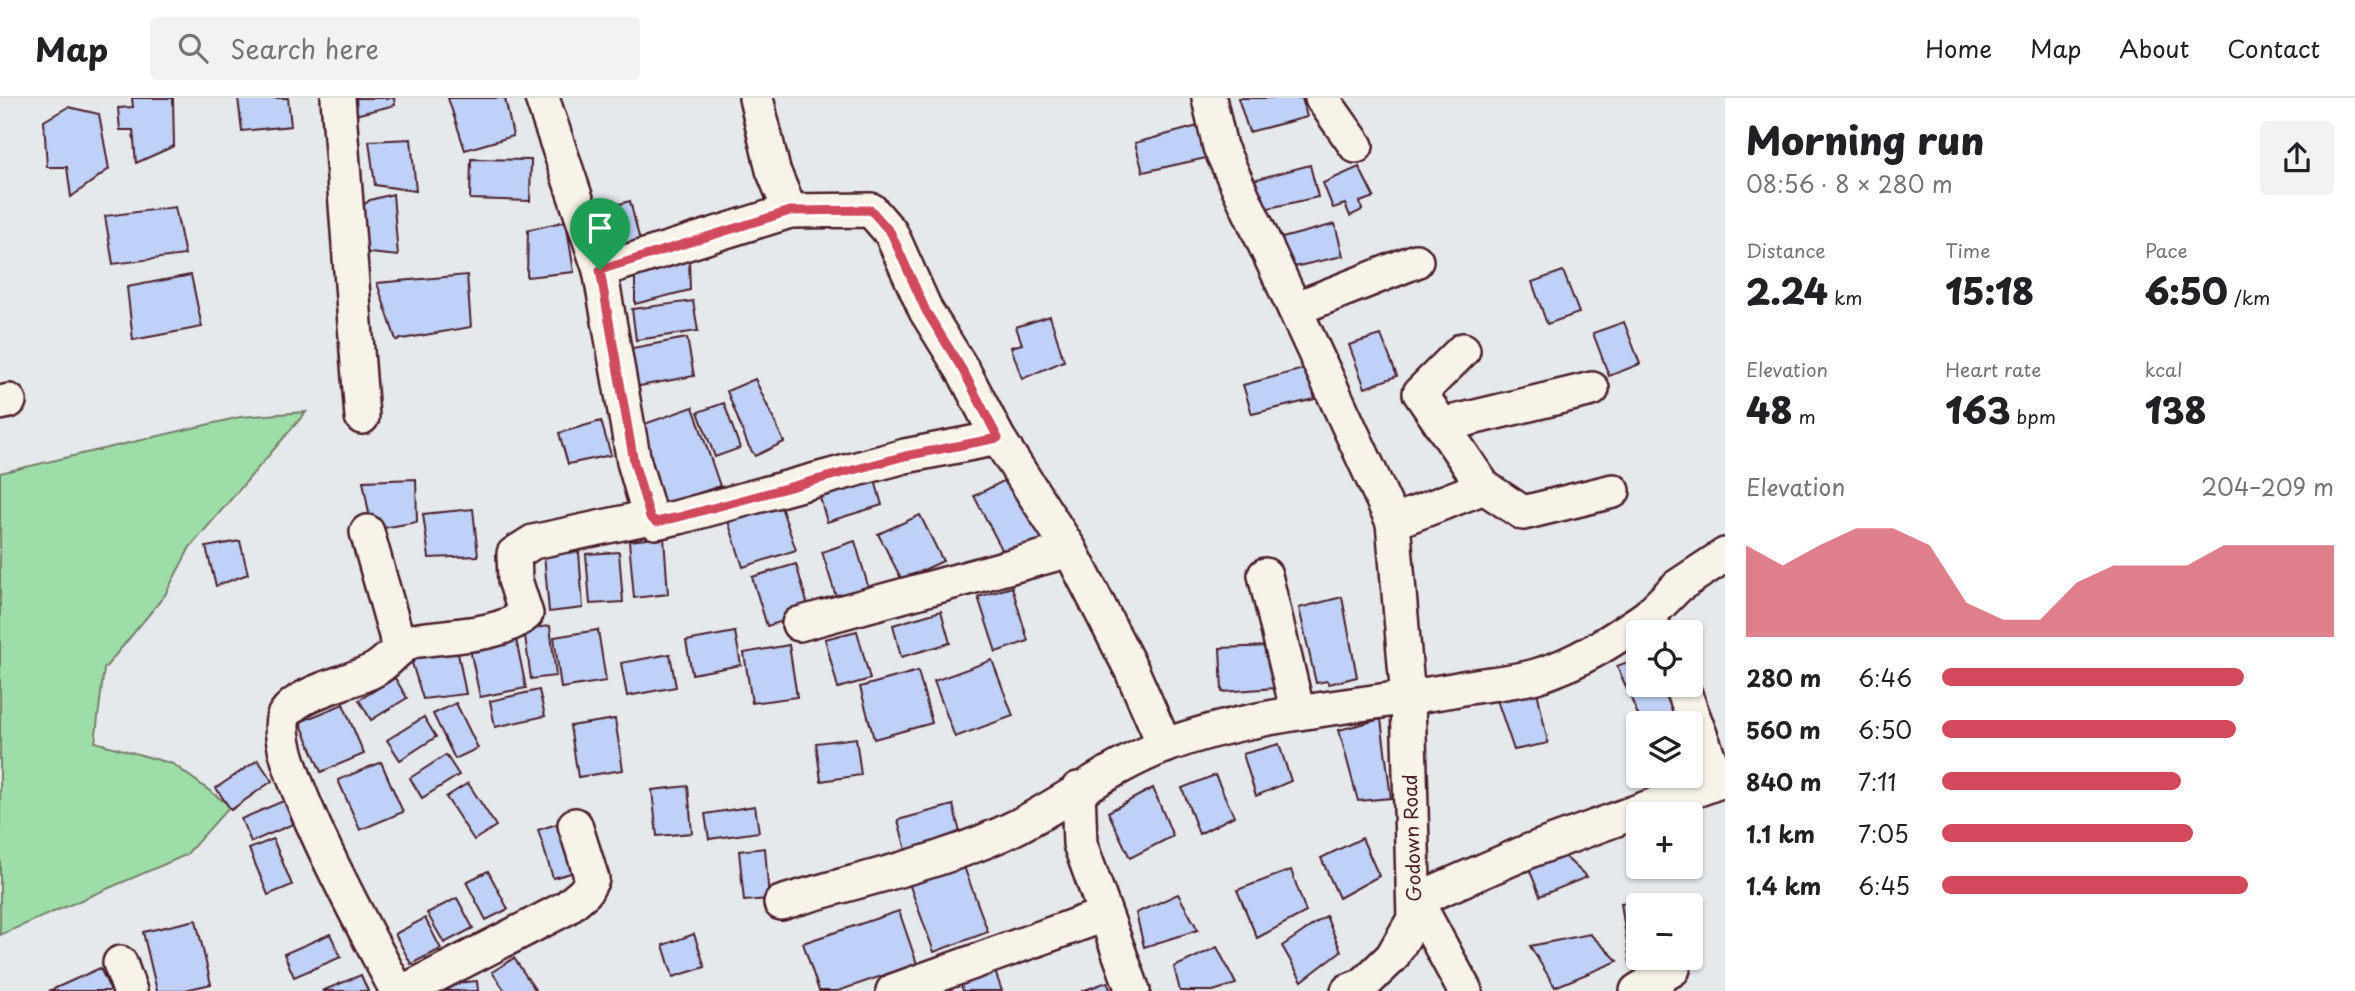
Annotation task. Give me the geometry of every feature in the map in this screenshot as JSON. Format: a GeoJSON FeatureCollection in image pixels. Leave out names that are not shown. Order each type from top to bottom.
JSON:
{"type":"FeatureCollection","features":[{"type":"Feature","properties":{"kind":"street"},"geometry":{"type":"LineString","coordinates":[[338,98],[362,417]]}},
{"type":"Feature","properties":{"kind":"street"},"geometry":{"type":"LineString","coordinates":[[542,98],[585,234],[600,270],[634,462],[650,517],[656,522],[905,456],[998,438]]}},
{"type":"Feature","properties":{"kind":"street"},"geometry":{"type":"LineString","coordinates":[[756,98],[773,170],[790,211]]}},
{"type":"Feature","properties":{"kind":"street","name":"Godown Road"},"geometry":{"type":"LineString","coordinates":[[1209,98],[1220,147],[1393,522],[1408,699],[1416,900],[1414,919],[1392,957],[1363,985],[1348,991]]}},
{"type":"Feature","properties":{"kind":"street"},"geometry":{"type":"LineString","coordinates":[[1322,98],[1356,146]]}},
{"type":"Feature","properties":{"kind":"street"},"geometry":{"type":"LineString","coordinates":[[600,270],[790,211],[871,210],[891,233],[926,311],[965,374],[998,438],[1070,550],[1132,671],[1166,746]]}},
{"type":"Feature","properties":{"kind":"street"},"geometry":{"type":"LineString","coordinates":[[1295,309],[1416,261]]}},
{"type":"Feature","properties":{"kind":"street"},"geometry":{"type":"LineString","coordinates":[[1463,350],[1420,393],[1484,487],[1523,513],[1613,491]]}},
{"type":"Feature","properties":{"kind":"street"},"geometry":{"type":"LineString","coordinates":[[1442,425],[1592,389]]}},
{"type":"Feature","properties":{"kind":"street"},"geometry":{"type":"LineString","coordinates":[[1393,522],[1484,487]]}},
{"type":"Feature","properties":{"kind":"street"},"geometry":{"type":"LineString","coordinates":[[397,991],[338,877],[296,785],[281,735],[282,716],[296,702],[379,667],[399,646],[439,636],[500,629],[520,620],[526,614],[515,580],[514,554],[533,542],[650,517]]}},
{"type":"Feature","properties":{"kind":"street"},"geometry":{"type":"LineString","coordinates":[[367,532],[399,646]]}},
{"type":"Feature","properties":{"kind":"street"},"geometry":{"type":"LineString","coordinates":[[799,624],[1070,550]]}},
{"type":"Feature","properties":{"kind":"street"},"geometry":{"type":"LineString","coordinates":[[1655,620],[1678,586],[1725,555]]}},
{"type":"Feature","properties":{"kind":"street"},"geometry":{"type":"LineString","coordinates":[[1265,575],[1298,713]]}},
{"type":"Feature","properties":{"kind":"street"},"geometry":{"type":"LineString","coordinates":[[781,903],[943,856],[1017,827],[1079,789],[1166,746],[1224,728],[1298,713],[1408,699],[1535,676],[1626,637]]}},
{"type":"Feature","properties":{"kind":"street"},"geometry":{"type":"LineString","coordinates":[[1465,991],[1416,900],[1529,851],[1718,782],[1686,697]]}},
{"type":"Feature","properties":{"kind":"street"},"geometry":{"type":"LineString","coordinates":[[1079,789],[1080,844],[1133,991]]}},
{"type":"Feature","properties":{"kind":"street"},"geometry":{"type":"LineString","coordinates":[[405,991],[566,908],[585,892],[592,879],[575,825]]}},
{"type":"Feature","properties":{"kind":"street"},"geometry":{"type":"LineString","coordinates":[[893,991],[1104,915]]}},
{"type":"Feature","properties":{"kind":"street"},"geometry":{"type":"LineString","coordinates":[[1637,991],[1673,970]]}},
{"type":"Feature","properties":{"kind":"green space"},"geometry":{"type":"Polygon","coordinates":[[[306,412],[190,547],[165,595],[104,669],[95,742],[173,764],[230,806],[186,855],[0,935],[0,473],[240,417],[306,412]]]}},
{"type":"Feature","properties":{"kind":"building"},"geometry":{"type":"Polygon","coordinates":[[[132,98],[173,98],[174,146],[136,163],[133,130],[120,130],[118,108],[133,107],[132,98]]]}},
{"type":"Feature","properties":{"kind":"building"},"geometry":{"type":"Polygon","coordinates":[[[238,98],[288,98],[291,126],[242,131],[238,98]]]}},
{"type":"Feature","properties":{"kind":"building"},"geometry":{"type":"Polygon","coordinates":[[[348,98],[394,98],[395,105],[351,116],[348,98]]]}},
{"type":"Feature","properties":{"kind":"building"},"geometry":{"type":"Polygon","coordinates":[[[448,98],[505,98],[513,136],[465,150],[448,98]]]}},
{"type":"Feature","properties":{"kind":"building"},"geometry":{"type":"Polygon","coordinates":[[[1238,98],[1302,98],[1307,117],[1249,132],[1238,98]]]}},
{"type":"Feature","properties":{"kind":"building"},"geometry":{"type":"Polygon","coordinates":[[[68,107],[99,114],[109,169],[71,197],[67,167],[47,167],[44,121],[68,107]]]}},
{"type":"Feature","properties":{"kind":"building"},"geometry":{"type":"Polygon","coordinates":[[[1198,126],[1206,158],[1143,172],[1135,143],[1198,126]]]}},
{"type":"Feature","properties":{"kind":"building"},"geometry":{"type":"Polygon","coordinates":[[[411,139],[416,191],[375,185],[369,141],[411,139]]]}},
{"type":"Feature","properties":{"kind":"building"},"geometry":{"type":"Polygon","coordinates":[[[471,159],[531,160],[530,201],[470,199],[471,159]]]}},
{"type":"Feature","properties":{"kind":"building"},"geometry":{"type":"Polygon","coordinates":[[[1310,165],[1318,197],[1255,211],[1246,182],[1310,165]]]}},
{"type":"Feature","properties":{"kind":"building"},"geometry":{"type":"Polygon","coordinates":[[[1359,167],[1374,197],[1360,202],[1362,210],[1350,216],[1345,204],[1333,208],[1323,183],[1359,167]]]}},
{"type":"Feature","properties":{"kind":"building"},"geometry":{"type":"Polygon","coordinates":[[[393,194],[398,256],[360,252],[356,211],[370,200],[393,194]]]}},
{"type":"Feature","properties":{"kind":"building"},"geometry":{"type":"Polygon","coordinates":[[[630,201],[642,249],[607,261],[591,212],[630,201]]]}},
{"type":"Feature","properties":{"kind":"building"},"geometry":{"type":"Polygon","coordinates":[[[175,207],[185,255],[113,264],[105,216],[175,207]]]}},
{"type":"Feature","properties":{"kind":"building"},"geometry":{"type":"Polygon","coordinates":[[[566,221],[574,272],[527,277],[528,230],[566,221]]]}},
{"type":"Feature","properties":{"kind":"building"},"geometry":{"type":"Polygon","coordinates":[[[1335,224],[1343,256],[1280,270],[1271,241],[1335,224]]]}},
{"type":"Feature","properties":{"kind":"building"},"geometry":{"type":"Polygon","coordinates":[[[689,259],[690,290],[635,304],[635,264],[689,259]]]}},
{"type":"Feature","properties":{"kind":"building"},"geometry":{"type":"Polygon","coordinates":[[[1563,271],[1579,313],[1547,324],[1532,282],[1563,271]]]}},
{"type":"Feature","properties":{"kind":"building"},"geometry":{"type":"Polygon","coordinates":[[[191,275],[202,327],[133,340],[127,287],[191,275]]]}},
{"type":"Feature","properties":{"kind":"building"},"geometry":{"type":"Polygon","coordinates":[[[467,275],[471,327],[396,340],[377,283],[467,275]]]}},
{"type":"Feature","properties":{"kind":"building"},"geometry":{"type":"Polygon","coordinates":[[[693,301],[698,331],[636,340],[632,309],[693,301]]]}},
{"type":"Feature","properties":{"kind":"building"},"geometry":{"type":"Polygon","coordinates":[[[1050,316],[1064,361],[1022,379],[1011,347],[1022,344],[1016,327],[1050,316]]]}},
{"type":"Feature","properties":{"kind":"building"},"geometry":{"type":"Polygon","coordinates":[[[1624,322],[1640,364],[1609,376],[1593,333],[1624,322]]]}},
{"type":"Feature","properties":{"kind":"building"},"geometry":{"type":"Polygon","coordinates":[[[1381,335],[1397,376],[1365,388],[1349,345],[1381,335]]]}},
{"type":"Feature","properties":{"kind":"building"},"geometry":{"type":"Polygon","coordinates":[[[687,338],[694,376],[634,387],[627,349],[687,338]]]}},
{"type":"Feature","properties":{"kind":"building"},"geometry":{"type":"Polygon","coordinates":[[[1307,368],[1315,399],[1252,414],[1243,385],[1307,368]]]}},
{"type":"Feature","properties":{"kind":"building"},"geometry":{"type":"Polygon","coordinates":[[[755,379],[784,442],[755,456],[727,391],[755,379]]]}},
{"type":"Feature","properties":{"kind":"building"},"geometry":{"type":"Polygon","coordinates":[[[724,403],[740,448],[715,457],[698,412],[724,403]]]}},
{"type":"Feature","properties":{"kind":"building"},"geometry":{"type":"Polygon","coordinates":[[[693,407],[720,486],[660,506],[633,428],[693,407]]]}},
{"type":"Feature","properties":{"kind":"building"},"geometry":{"type":"Polygon","coordinates":[[[601,421],[611,455],[568,464],[559,433],[601,421]]]}},
{"type":"Feature","properties":{"kind":"building"},"geometry":{"type":"Polygon","coordinates":[[[873,473],[882,505],[827,522],[817,487],[873,473]]]}},
{"type":"Feature","properties":{"kind":"building"},"geometry":{"type":"Polygon","coordinates":[[[1011,477],[1043,538],[1042,544],[1008,561],[974,496],[1011,477]]]}},
{"type":"Feature","properties":{"kind":"building"},"geometry":{"type":"Polygon","coordinates":[[[416,479],[417,522],[372,530],[363,481],[416,479]]]}},
{"type":"Feature","properties":{"kind":"building"},"geometry":{"type":"Polygon","coordinates":[[[778,498],[796,550],[743,567],[726,515],[778,498]]]}},
{"type":"Feature","properties":{"kind":"building"},"geometry":{"type":"Polygon","coordinates":[[[473,509],[478,556],[429,558],[423,514],[473,509]]]}},
{"type":"Feature","properties":{"kind":"building"},"geometry":{"type":"Polygon","coordinates":[[[920,515],[943,561],[902,580],[878,534],[920,515]]]}},
{"type":"Feature","properties":{"kind":"building"},"geometry":{"type":"Polygon","coordinates":[[[664,537],[668,594],[634,598],[629,541],[664,537]]]}},
{"type":"Feature","properties":{"kind":"building"},"geometry":{"type":"Polygon","coordinates":[[[240,541],[248,574],[216,586],[206,547],[240,541]]]}},
{"type":"Feature","properties":{"kind":"building"},"geometry":{"type":"Polygon","coordinates":[[[855,541],[871,596],[839,606],[822,552],[855,541]]]}},
{"type":"Feature","properties":{"kind":"building"},"geometry":{"type":"Polygon","coordinates":[[[579,552],[583,608],[549,612],[544,554],[579,552]]]}},
{"type":"Feature","properties":{"kind":"building"},"geometry":{"type":"Polygon","coordinates":[[[619,552],[623,602],[590,604],[586,554],[619,552]]]}},
{"type":"Feature","properties":{"kind":"building"},"geometry":{"type":"Polygon","coordinates":[[[796,564],[810,613],[767,626],[752,577],[796,564]]]}},
{"type":"Feature","properties":{"kind":"building"},"geometry":{"type":"Polygon","coordinates":[[[1012,587],[1028,641],[996,652],[978,597],[1012,587]]]}},
{"type":"Feature","properties":{"kind":"building"},"geometry":{"type":"Polygon","coordinates":[[[1342,597],[1357,677],[1329,684],[1327,681],[1316,683],[1299,608],[1342,597]]]}},
{"type":"Feature","properties":{"kind":"building"},"geometry":{"type":"Polygon","coordinates":[[[941,611],[950,643],[901,657],[893,625],[941,611]]]}},
{"type":"Feature","properties":{"kind":"building"},"geometry":{"type":"Polygon","coordinates":[[[550,626],[556,676],[531,679],[524,629],[550,626]]]}},
{"type":"Feature","properties":{"kind":"building"},"geometry":{"type":"Polygon","coordinates":[[[598,630],[606,681],[561,688],[554,637],[598,630]]]}},
{"type":"Feature","properties":{"kind":"building"},"geometry":{"type":"Polygon","coordinates":[[[857,631],[870,679],[838,688],[825,639],[857,631]]]}},
{"type":"Feature","properties":{"kind":"building"},"geometry":{"type":"Polygon","coordinates":[[[735,632],[741,665],[692,674],[686,641],[735,632]]]}},
{"type":"Feature","properties":{"kind":"building"},"geometry":{"type":"Polygon","coordinates":[[[515,634],[526,688],[480,697],[469,644],[515,634]]]}},
{"type":"Feature","properties":{"kind":"building"},"geometry":{"type":"Polygon","coordinates":[[[456,643],[466,694],[423,699],[412,663],[427,647],[456,643]]]}},
{"type":"Feature","properties":{"kind":"building"},"geometry":{"type":"Polygon","coordinates":[[[789,645],[797,697],[752,703],[744,653],[789,645]]]}},
{"type":"Feature","properties":{"kind":"building"},"geometry":{"type":"Polygon","coordinates":[[[1271,646],[1275,688],[1222,692],[1220,648],[1271,646]]]}},
{"type":"Feature","properties":{"kind":"building"},"geometry":{"type":"Polygon","coordinates":[[[670,654],[676,687],[627,696],[621,663],[670,654]]]}},
{"type":"Feature","properties":{"kind":"building"},"geometry":{"type":"Polygon","coordinates":[[[992,660],[1013,716],[955,737],[934,681],[992,660]]]}},
{"type":"Feature","properties":{"kind":"building"},"geometry":{"type":"Polygon","coordinates":[[[1626,663],[1626,687],[1617,666],[1626,663]]]}},
{"type":"Feature","properties":{"kind":"building"},"geometry":{"type":"Polygon","coordinates":[[[918,671],[932,723],[874,739],[860,687],[918,671]]]}},
{"type":"Feature","properties":{"kind":"building"},"geometry":{"type":"Polygon","coordinates":[[[395,678],[407,698],[371,720],[359,700],[395,678]]]}},
{"type":"Feature","properties":{"kind":"building"},"geometry":{"type":"Polygon","coordinates":[[[539,690],[545,716],[495,727],[490,701],[539,690]]]}},
{"type":"Feature","properties":{"kind":"building"},"geometry":{"type":"Polygon","coordinates":[[[1537,691],[1548,743],[1514,750],[1497,700],[1537,691]]]}},
{"type":"Feature","properties":{"kind":"building"},"geometry":{"type":"Polygon","coordinates":[[[1630,697],[1668,697],[1673,711],[1636,711],[1630,697]]]}},
{"type":"Feature","properties":{"kind":"building"},"geometry":{"type":"Polygon","coordinates":[[[456,703],[478,748],[455,759],[433,714],[456,703]]]}},
{"type":"Feature","properties":{"kind":"building"},"geometry":{"type":"Polygon","coordinates":[[[343,704],[364,754],[321,772],[300,722],[343,704]]]}},
{"type":"Feature","properties":{"kind":"building"},"geometry":{"type":"Polygon","coordinates":[[[424,717],[436,737],[400,760],[387,740],[424,717]]]}},
{"type":"Feature","properties":{"kind":"building"},"geometry":{"type":"Polygon","coordinates":[[[615,719],[623,770],[578,777],[570,726],[615,719]]]}},
{"type":"Feature","properties":{"kind":"building"},"geometry":{"type":"Polygon","coordinates":[[[1381,719],[1391,798],[1358,801],[1339,730],[1381,719]]]}},
{"type":"Feature","properties":{"kind":"building"},"geometry":{"type":"Polygon","coordinates":[[[856,738],[861,775],[821,781],[816,743],[856,738]]]}},
{"type":"Feature","properties":{"kind":"building"},"geometry":{"type":"Polygon","coordinates":[[[1279,744],[1291,781],[1256,796],[1243,754],[1279,744]]]}},
{"type":"Feature","properties":{"kind":"building"},"geometry":{"type":"Polygon","coordinates":[[[446,755],[459,775],[422,798],[410,778],[446,755]]]}},
{"type":"Feature","properties":{"kind":"building"},"geometry":{"type":"Polygon","coordinates":[[[258,760],[272,781],[231,810],[216,788],[258,760]]]}},
{"type":"Feature","properties":{"kind":"building"},"geometry":{"type":"Polygon","coordinates":[[[381,762],[403,812],[360,830],[338,780],[381,762]]]}},
{"type":"Feature","properties":{"kind":"building"},"geometry":{"type":"Polygon","coordinates":[[[1215,775],[1234,816],[1199,834],[1182,788],[1215,775]]]}},
{"type":"Feature","properties":{"kind":"building"},"geometry":{"type":"Polygon","coordinates":[[[468,783],[496,826],[474,840],[446,797],[468,783]]]}},
{"type":"Feature","properties":{"kind":"building"},"geometry":{"type":"Polygon","coordinates":[[[688,786],[692,833],[657,836],[652,790],[688,786]]]}},
{"type":"Feature","properties":{"kind":"building"},"geometry":{"type":"Polygon","coordinates":[[[1153,788],[1173,836],[1130,858],[1108,812],[1153,788]]]}},
{"type":"Feature","properties":{"kind":"building"},"geometry":{"type":"Polygon","coordinates":[[[288,799],[298,822],[251,842],[241,819],[288,799]]]}},
{"type":"Feature","properties":{"kind":"building"},"geometry":{"type":"Polygon","coordinates":[[[953,805],[963,844],[908,858],[898,820],[953,805]]]}},
{"type":"Feature","properties":{"kind":"building"},"geometry":{"type":"Polygon","coordinates":[[[755,806],[759,832],[709,839],[705,814],[755,806]]]}},
{"type":"Feature","properties":{"kind":"building"},"geometry":{"type":"Polygon","coordinates":[[[563,822],[578,871],[553,878],[538,830],[563,822]]]}},
{"type":"Feature","properties":{"kind":"building"},"geometry":{"type":"Polygon","coordinates":[[[1362,838],[1379,876],[1339,898],[1321,858],[1362,838]]]}},
{"type":"Feature","properties":{"kind":"building"},"geometry":{"type":"Polygon","coordinates":[[[273,839],[292,885],[268,895],[249,849],[273,839]]]}},
{"type":"Feature","properties":{"kind":"building"},"geometry":{"type":"Polygon","coordinates":[[[765,848],[769,899],[744,901],[739,851],[765,848]]]}},
{"type":"Feature","properties":{"kind":"building"},"geometry":{"type":"Polygon","coordinates":[[[1561,853],[1587,877],[1540,896],[1528,866],[1561,853]]]}},
{"type":"Feature","properties":{"kind":"building"},"geometry":{"type":"Polygon","coordinates":[[[960,856],[988,932],[934,952],[906,875],[960,856]]]}},
{"type":"Feature","properties":{"kind":"building"},"geometry":{"type":"Polygon","coordinates":[[[1291,870],[1306,912],[1257,938],[1237,890],[1291,870]]]}},
{"type":"Feature","properties":{"kind":"building"},"geometry":{"type":"Polygon","coordinates":[[[488,871],[508,909],[486,920],[466,882],[488,871]]]}},
{"type":"Feature","properties":{"kind":"building"},"geometry":{"type":"Polygon","coordinates":[[[1178,894],[1198,930],[1144,947],[1136,913],[1178,894]]]}},
{"type":"Feature","properties":{"kind":"building"},"geometry":{"type":"Polygon","coordinates":[[[457,898],[473,928],[444,943],[427,913],[457,898]]]}},
{"type":"Feature","properties":{"kind":"building"},"geometry":{"type":"Polygon","coordinates":[[[1626,902],[1626,936],[1621,903],[1626,902]]]}},
{"type":"Feature","properties":{"kind":"building"},"geometry":{"type":"Polygon","coordinates":[[[899,911],[917,964],[838,991],[819,991],[803,943],[899,911]]]}},
{"type":"Feature","properties":{"kind":"building"},"geometry":{"type":"Polygon","coordinates":[[[1326,916],[1341,951],[1302,981],[1282,946],[1326,916]]]}},
{"type":"Feature","properties":{"kind":"building"},"geometry":{"type":"Polygon","coordinates":[[[425,918],[441,949],[411,964],[395,934],[425,918]]]}},
{"type":"Feature","properties":{"kind":"building"},"geometry":{"type":"Polygon","coordinates":[[[196,920],[211,984],[181,991],[157,991],[143,932],[196,920]]]}},
{"type":"Feature","properties":{"kind":"building"},"geometry":{"type":"Polygon","coordinates":[[[330,934],[341,957],[294,977],[284,954],[330,934]]]}},
{"type":"Feature","properties":{"kind":"building"},"geometry":{"type":"Polygon","coordinates":[[[694,934],[705,967],[673,977],[663,945],[694,934]]]}},
{"type":"Feature","properties":{"kind":"building"},"geometry":{"type":"Polygon","coordinates":[[[1590,934],[1618,961],[1555,987],[1530,946],[1590,934]]]}},
{"type":"Feature","properties":{"kind":"building"},"geometry":{"type":"Polygon","coordinates":[[[1217,947],[1236,984],[1213,991],[1180,991],[1174,967],[1217,947]]]}},
{"type":"Feature","properties":{"kind":"building"},"geometry":{"type":"Polygon","coordinates":[[[990,957],[1002,991],[963,991],[955,969],[990,957]]]}},
{"type":"Feature","properties":{"kind":"building"},"geometry":{"type":"Polygon","coordinates":[[[514,958],[536,991],[505,991],[492,972],[514,958]]]}},
{"type":"Feature","properties":{"kind":"building"},"geometry":{"type":"Polygon","coordinates":[[[100,968],[111,991],[49,991],[100,968]]]}},
{"type":"Feature","properties":{"kind":"building"},"geometry":{"type":"Polygon","coordinates":[[[361,975],[368,991],[322,991],[361,975]]]}},
{"type":"Feature","properties":{"kind":"building"},"geometry":{"type":"Polygon","coordinates":[[[477,981],[478,991],[446,991],[445,984],[477,981]]]}},
{"type":"Feature","properties":{"kind":"building"},"geometry":{"type":"Polygon","coordinates":[[[1107,982],[1111,991],[1082,991],[1107,982]]]}},
{"type":"Feature","properties":{"kind":"route"},"geometry":{"type":"LineString","coordinates":[[871,210],[891,233],[926,311],[965,374],[979,406],[998,438],[905,456],[656,522],[650,517],[634,462],[600,270],[790,211],[871,210]]}}]}
